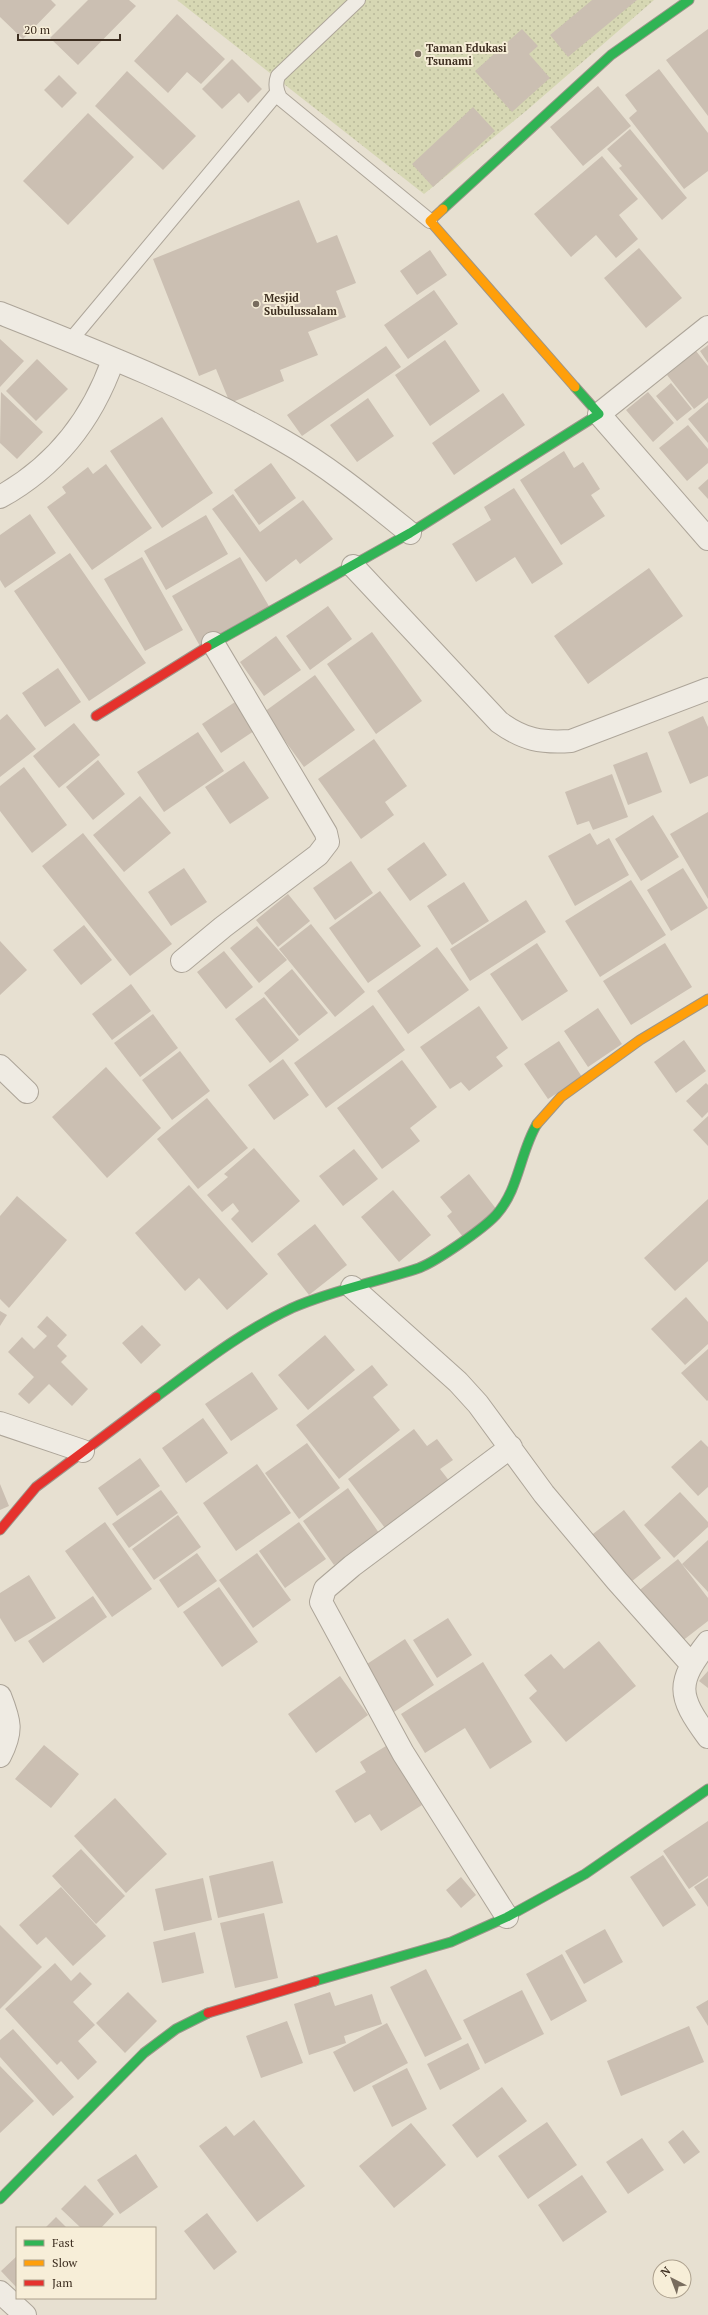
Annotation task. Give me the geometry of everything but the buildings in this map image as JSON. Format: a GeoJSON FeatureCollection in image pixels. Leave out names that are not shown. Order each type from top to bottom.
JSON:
{"type":"FeatureCollection","features":[{"type":"Feature","properties":{"kind":"street"},"geometry":{"type":"LineString","coordinates":[[689,0],[611,55],[430,221],[708,539]]}},
{"type":"Feature","properties":{"kind":"street"},"geometry":{"type":"LineString","coordinates":[[0,313],[175,385],[282,440],[332,471],[410,533]]}},
{"type":"Feature","properties":{"kind":"street"},"geometry":{"type":"LineString","coordinates":[[96,716],[213,643],[410,533],[599,414],[708,327]]}},
{"type":"Feature","properties":{"kind":"street"},"geometry":{"type":"LineString","coordinates":[[0,497],[21,486],[58,454],[87,418],[103,390],[113,360]]}},
{"type":"Feature","properties":{"kind":"street"},"geometry":{"type":"LineString","coordinates":[[353,566],[499,722],[514,733],[533,740],[548,742],[571,741],[708,689]]}},
{"type":"Feature","properties":{"kind":"street"},"geometry":{"type":"LineString","coordinates":[[182,961],[223,927],[318,855],[328,842],[326,833],[213,643]]}},
{"type":"Feature","properties":{"kind":"street"},"geometry":{"type":"LineString","coordinates":[[0,1530],[36,1487],[235,1338],[294,1308],[352,1287],[421,1267],[467,1238],[488,1222],[504,1204],[520,1167],[528,1138],[542,1117],[561,1097],[640,1040],[708,999]]}},
{"type":"Feature","properties":{"kind":"street"},"geometry":{"type":"LineString","coordinates":[[0,1066],[26,1092]]}},
{"type":"Feature","properties":{"kind":"street"},"geometry":{"type":"LineString","coordinates":[[352,1287],[458,1382],[478,1404],[549,1500],[617,1581],[691,1664]]}},
{"type":"Feature","properties":{"kind":"street"},"geometry":{"type":"LineString","coordinates":[[0,1423],[83,1451]]}},
{"type":"Feature","properties":{"kind":"street"},"geometry":{"type":"LineString","coordinates":[[507,1917],[403,1753],[321,1602],[324,1589],[352,1566],[511,1447]]}},
{"type":"Feature","properties":{"kind":"street"},"geometry":{"type":"LineString","coordinates":[[708,1642],[691,1664],[685,1676],[684,1693],[691,1714],[708,1737]]}},
{"type":"Feature","properties":{"kind":"street"},"geometry":{"type":"LineString","coordinates":[[0,1696],[10,1723],[9,1734],[0,1756]]}},
{"type":"Feature","properties":{"kind":"street"},"geometry":{"type":"LineString","coordinates":[[0,2199],[132,2063],[165,2035],[189,2020],[212,2011],[451,1942],[507,1917],[585,1874],[708,1789]]}},
{"type":"Feature","properties":{"kind":"street"},"geometry":{"type":"LineString","coordinates":[[0,2292],[24,2315]]}},
{"type":"Feature","properties":{"kind":"lane"},"geometry":{"type":"LineString","coordinates":[[358,0],[278,76],[275,84],[277,93],[280,98],[430,221]]}},
{"type":"Feature","properties":{"kind":"lane"},"geometry":{"type":"LineString","coordinates":[[70,341],[277,93]]}},
{"type":"Feature","properties":{"kind":"green space","name":"Taman Edukasi Tsunami"},"geometry":{"type":"Polygon","coordinates":[[[177,0],[654,0],[526,111],[424,194],[177,0]]]}},
{"type":"Feature","properties":{"kind":"traffic: fast"},"geometry":{"type":"LineString","coordinates":[[443,209],[611,55],[689,0]]}},
{"type":"Feature","properties":{"kind":"traffic: fast"},"geometry":{"type":"LineString","coordinates":[[207,647],[410,533],[599,414],[575,387]]}},
{"type":"Feature","properties":{"kind":"traffic: fast"},"geometry":{"type":"LineString","coordinates":[[156,1397],[238,1338],[273,1317],[323,1296],[419,1268],[437,1259],[471,1236],[490,1221],[504,1205],[515,1183],[531,1135],[537,1124]]}},
{"type":"Feature","properties":{"kind":"traffic: fast"},"geometry":{"type":"LineString","coordinates":[[315,1981],[451,1942],[507,1917],[585,1874],[708,1789]]}},
{"type":"Feature","properties":{"kind":"traffic: fast"},"geometry":{"type":"LineString","coordinates":[[0,2199],[144,2053],[176,2029],[208,2013]]}},
{"type":"Feature","properties":{"kind":"traffic: slow"},"geometry":{"type":"LineString","coordinates":[[443,209],[430,221],[575,387]]}},
{"type":"Feature","properties":{"kind":"traffic: slow"},"geometry":{"type":"LineString","coordinates":[[537,1124],[561,1097],[640,1040],[708,999]]}},
{"type":"Feature","properties":{"kind":"traffic: jam"},"geometry":{"type":"LineString","coordinates":[[96,716],[207,647]]}},
{"type":"Feature","properties":{"kind":"traffic: jam"},"geometry":{"type":"LineString","coordinates":[[0,1530],[36,1487],[156,1397]]}},
{"type":"Feature","properties":{"kind":"traffic: jam"},"geometry":{"type":"LineString","coordinates":[[208,2013],[315,1981]]}},
{"type":"Feature","properties":{"kind":"place","name":"Taman Edukasi Tsunami"},"geometry":{"type":"Point","coordinates":[418,54]}},
{"type":"Feature","properties":{"kind":"place","name":"Mesjid Subulussalam"},"geometry":{"type":"Point","coordinates":[256,304]}}]}
